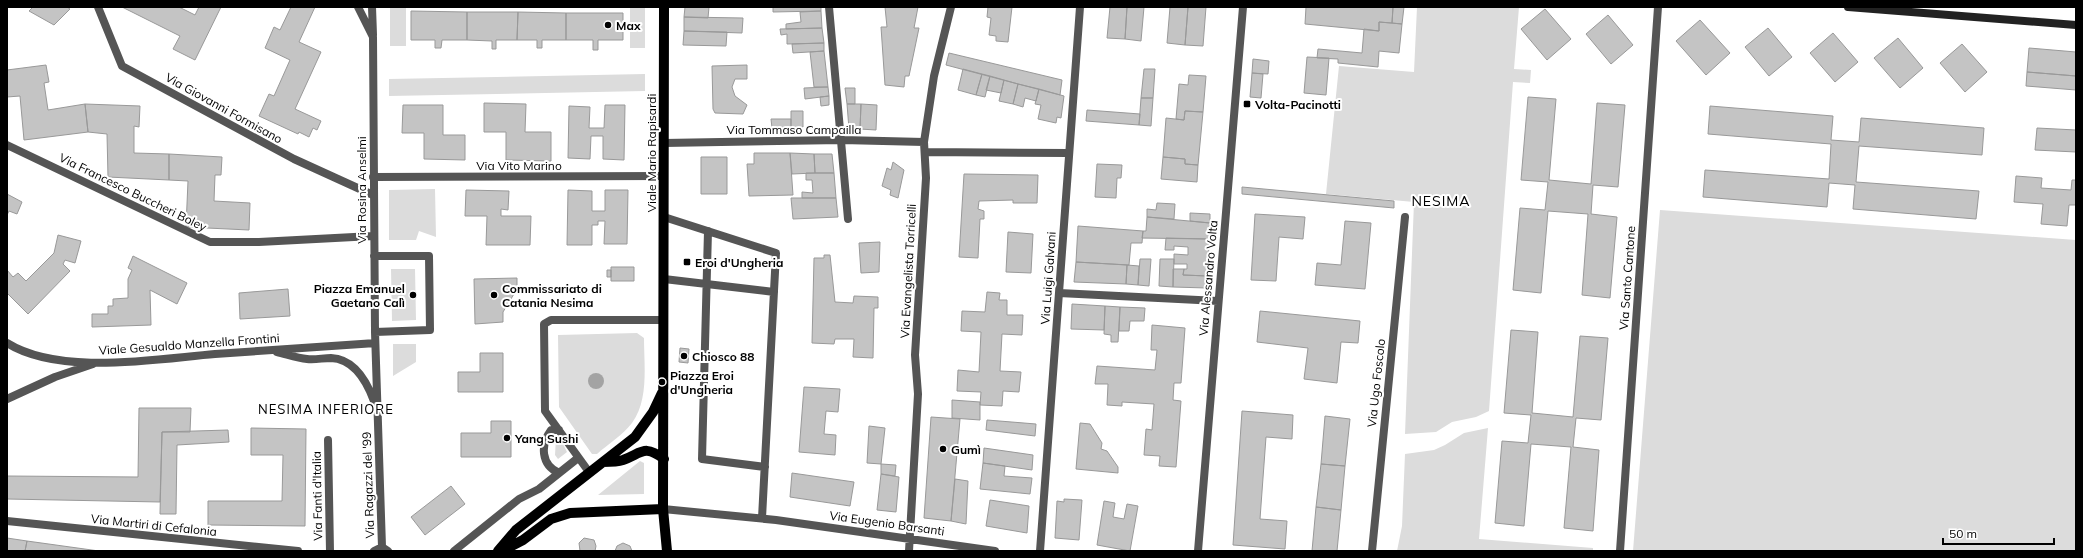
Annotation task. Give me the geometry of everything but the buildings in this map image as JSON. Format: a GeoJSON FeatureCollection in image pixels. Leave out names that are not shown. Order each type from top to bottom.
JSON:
{"type":"FeatureCollection","features":[{"type":"Feature","properties":{"kind":"main road","name":"Viale Mario Rapisardi"},"geometry":{"type":"LineString","coordinates":[[664,7],[663,509],[667,551]]}},
{"type":"Feature","properties":{"kind":"main road"},"geometry":{"type":"LineString","coordinates":[[1848,7],[2076,25]]}},
{"type":"Feature","properties":{"kind":"main road"},"geometry":{"type":"LineString","coordinates":[[498,551],[516,530],[635,437],[644,427],[664,389]]}},
{"type":"Feature","properties":{"kind":"main road"},"geometry":{"type":"LineString","coordinates":[[603,462],[622,460],[646,450],[656,453],[664,459]]}},
{"type":"Feature","properties":{"kind":"main road"},"geometry":{"type":"LineString","coordinates":[[502,551],[523,540],[551,519],[570,513],[663,509]]}},
{"type":"Feature","properties":{"kind":"street","name":"Via Giovanni Formisano"},"geometry":{"type":"LineString","coordinates":[[98,7],[122,66],[294,159],[373,195]]}},
{"type":"Feature","properties":{"kind":"street","name":"Via Rosina Anselmi"},"geometry":{"type":"LineString","coordinates":[[358,7],[373,37]]}},
{"type":"Feature","properties":{"kind":"street","name":"Via Rosina Anselmi"},"geometry":{"type":"LineString","coordinates":[[372,7],[375,343]]}},
{"type":"Feature","properties":{"kind":"street"},"geometry":{"type":"LineString","coordinates":[[830,7],[848,219]]}},
{"type":"Feature","properties":{"kind":"street","name":"Via Evangelista Torricelli"},"geometry":{"type":"LineString","coordinates":[[909,551],[918,394],[915,355],[926,178],[924,142],[934,76],[951,7]]}},
{"type":"Feature","properties":{"kind":"street","name":"Via Luigi Galvani"},"geometry":{"type":"LineString","coordinates":[[1040,551],[1080,7]]}},
{"type":"Feature","properties":{"kind":"street","name":"Via Alessandro Volta"},"geometry":{"type":"LineString","coordinates":[[1198,551],[1243,7]]}},
{"type":"Feature","properties":{"kind":"street","name":"Via Santo Cantone"},"geometry":{"type":"LineString","coordinates":[[1620,551],[1658,7]]}},
{"type":"Feature","properties":{"kind":"street","name":"Via Tommaso Campailla"},"geometry":{"type":"LineString","coordinates":[[664,143],[842,140],[924,142]]}},
{"type":"Feature","properties":{"kind":"street","name":"Via Francesco Buccheri Boley"},"geometry":{"type":"LineString","coordinates":[[7,145],[210,242],[259,242],[373,236]]}},
{"type":"Feature","properties":{"kind":"street"},"geometry":{"type":"LineString","coordinates":[[925,152],[1069,152]]}},
{"type":"Feature","properties":{"kind":"street","name":"Via Vito Marino"},"geometry":{"type":"LineString","coordinates":[[373,177],[664,176]]}},
{"type":"Feature","properties":{"kind":"street"},"geometry":{"type":"LineString","coordinates":[[664,217],[776,253],[762,518]]}},
{"type":"Feature","properties":{"kind":"street","name":"Via Ugo Foscolo"},"geometry":{"type":"LineString","coordinates":[[1372,551],[1405,218]]}},
{"type":"Feature","properties":{"kind":"street"},"geometry":{"type":"LineString","coordinates":[[708,231],[702,458],[765,467]]}},
{"type":"Feature","properties":{"kind":"street"},"geometry":{"type":"LineString","coordinates":[[374,256],[429,256],[430,330],[375,332]]}},
{"type":"Feature","properties":{"kind":"street"},"geometry":{"type":"LineString","coordinates":[[664,279],[774,292]]}},
{"type":"Feature","properties":{"kind":"street"},"geometry":{"type":"LineString","coordinates":[[1059,293],[1218,301]]}},
{"type":"Feature","properties":{"kind":"street"},"geometry":{"type":"LineString","coordinates":[[589,472],[545,411],[544,324],[550,320],[664,320]]}},
{"type":"Feature","properties":{"kind":"street","name":"Viale Gesualdo Manzella Frontini"},"geometry":{"type":"LineString","coordinates":[[7,343],[16,349],[46,358],[97,363],[375,343]]}},
{"type":"Feature","properties":{"kind":"street","name":"Via Ragazzi del '99"},"geometry":{"type":"LineString","coordinates":[[375,343],[381,550]]}},
{"type":"Feature","properties":{"kind":"street"},"geometry":{"type":"LineString","coordinates":[[270,350],[307,360],[332,358],[342,361],[360,374],[369,389],[377,408]]}},
{"type":"Feature","properties":{"kind":"street"},"geometry":{"type":"LineString","coordinates":[[7,399],[54,377],[97,363]]}},
{"type":"Feature","properties":{"kind":"street"},"geometry":{"type":"LineString","coordinates":[[559,430],[551,430],[546,438],[545,459],[547,466],[559,473]]}},
{"type":"Feature","properties":{"kind":"street","name":"Via Fanti d'Italia"},"geometry":{"type":"LineString","coordinates":[[328,440],[330,551]]}},
{"type":"Feature","properties":{"kind":"street"},"geometry":{"type":"LineString","coordinates":[[454,551],[519,499],[538,489],[578,458]]}},
{"type":"Feature","properties":{"kind":"street","name":"Via Eugenio Barsanti"},"geometry":{"type":"LineString","coordinates":[[663,509],[762,518],[995,551]]}},
{"type":"Feature","properties":{"kind":"street","name":"Via Martiri di Cefalonia"},"geometry":{"type":"LineString","coordinates":[[7,521],[298,551]]}},
{"type":"Feature","properties":{"kind":"shaded area"},"geometry":{"type":"Polygon","coordinates":[[[390,7],[406,7],[406,46],[390,46],[390,7]]]}},
{"type":"Feature","properties":{"kind":"shaded area"},"geometry":{"type":"Polygon","coordinates":[[[630,7],[645,7],[645,48],[630,48],[630,7]]]}},
{"type":"Feature","properties":{"kind":"shaded area"},"geometry":{"type":"Polygon","coordinates":[[[1417,7],[1519,7],[1514,69],[1531,70],[1530,83],[1513,82],[1489,411],[1476,417],[1452,422],[1436,432],[1405,434],[1414,202],[1326,194],[1339,66],[1414,72],[1417,7]]]}},
{"type":"Feature","properties":{"kind":"shaded area"},"geometry":{"type":"Polygon","coordinates":[[[645,74],[645,91],[389,96],[389,79],[645,74]]]}},
{"type":"Feature","properties":{"kind":"shaded area"},"geometry":{"type":"Polygon","coordinates":[[[435,189],[436,237],[419,231],[416,240],[389,240],[389,190],[435,189]]]}},
{"type":"Feature","properties":{"kind":"shaded area"},"geometry":{"type":"Polygon","coordinates":[[[1660,210],[2076,240],[2076,551],[1633,551],[1660,210]]]}},
{"type":"Feature","properties":{"kind":"shaded area"},"geometry":{"type":"Polygon","coordinates":[[[391,269],[415,269],[416,320],[392,321],[391,269]]]}},
{"type":"Feature","properties":{"kind":"shaded area"},"geometry":{"type":"Polygon","coordinates":[[[637,333],[644,338],[645,371],[641,404],[632,423],[597,454],[592,454],[559,407],[558,335],[637,333]]]}},
{"type":"Feature","properties":{"kind":"shaded area"},"geometry":{"type":"Polygon","coordinates":[[[393,344],[416,344],[416,362],[393,376],[393,344]]]}},
{"type":"Feature","properties":{"kind":"shaded area"},"geometry":{"type":"Polygon","coordinates":[[[593,373],[599,373],[604,378],[602,387],[599,389],[593,389],[588,384],[588,378],[593,373]]]}},
{"type":"Feature","properties":{"kind":"shaded area"},"geometry":{"type":"Polygon","coordinates":[[[1488,428],[1479,539],[1593,548],[1593,551],[1397,551],[1402,526],[1405,454],[1434,450],[1464,433],[1488,428]]]}},
{"type":"Feature","properties":{"kind":"shaded area"},"geometry":{"type":"Polygon","coordinates":[[[556,438],[561,440],[567,452],[558,459],[555,455],[556,438]]]}},
{"type":"Feature","properties":{"kind":"shaded area"},"geometry":{"type":"Polygon","coordinates":[[[640,461],[644,463],[644,494],[598,495],[640,461]]]}},
{"type":"Feature","properties":{"kind":"place","name":"Max"},"geometry":{"type":"Point","coordinates":[608,25]}},
{"type":"Feature","properties":{"kind":"place","name":"Volta-Pacinotti"},"geometry":{"type":"Point","coordinates":[1247,104]}},
{"type":"Feature","properties":{"kind":"place","name":"Eroi d'Ungheria"},"geometry":{"type":"Point","coordinates":[687,262]}},
{"type":"Feature","properties":{"kind":"place","name":"Piazza Emanuel Gaetano Calì"},"geometry":{"type":"Point","coordinates":[413,295]}},
{"type":"Feature","properties":{"kind":"place","name":"Commissariato di Catania Nesima"},"geometry":{"type":"Point","coordinates":[494,295]}},
{"type":"Feature","properties":{"kind":"place","name":"Chiosco 88"},"geometry":{"type":"Point","coordinates":[684,356]}},
{"type":"Feature","properties":{"kind":"place","name":"Piazza Eroi d'Ungheria"},"geometry":{"type":"Point","coordinates":[662,382]}},
{"type":"Feature","properties":{"kind":"place","name":"Yang Sushi"},"geometry":{"type":"Point","coordinates":[507,438]}},
{"type":"Feature","properties":{"kind":"place","name":"Gumì"},"geometry":{"type":"Point","coordinates":[943,449]}},
{"type":"Feature","properties":{"kind":"district","name":"NESIMA"},"geometry":{"type":"Point","coordinates":[1441,201]}},
{"type":"Feature","properties":{"kind":"district","name":"NESIMA INFERIORE"},"geometry":{"type":"Point","coordinates":[326,409]}}]}
